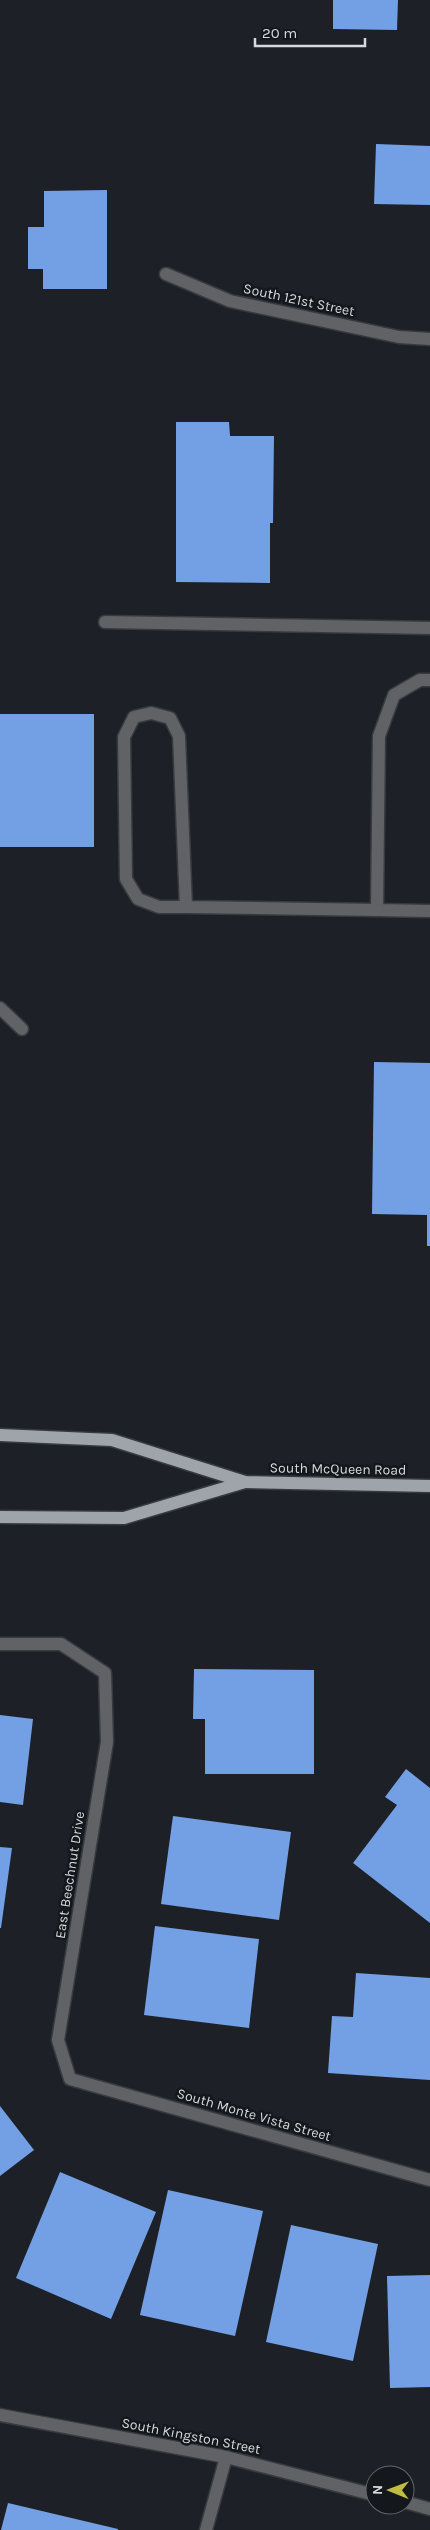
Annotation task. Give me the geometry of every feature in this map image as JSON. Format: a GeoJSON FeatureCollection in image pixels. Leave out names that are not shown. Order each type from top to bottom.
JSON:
{"type":"FeatureCollection","features":[{"type":"Feature","properties":{"kind":"main road","name":"South McQueen Road"},"geometry":{"type":"LineString","coordinates":[[0,1435],[112,1440],[245,1482],[430,1486]]}},
{"type":"Feature","properties":{"kind":"main road","name":"South McQueen Road"},"geometry":{"type":"LineString","coordinates":[[0,1517],[124,1518],[245,1482]]}},
{"type":"Feature","properties":{"kind":"street","name":"South 121st Street"},"geometry":{"type":"LineString","coordinates":[[166,274],[230,301],[399,336],[430,339]]}},
{"type":"Feature","properties":{"kind":"street"},"geometry":{"type":"LineString","coordinates":[[106,622],[430,628]]}},
{"type":"Feature","properties":{"kind":"street"},"geometry":{"type":"LineString","coordinates":[[377,910],[379,736],[394,695],[420,680],[430,680]]}},
{"type":"Feature","properties":{"kind":"street"},"geometry":{"type":"LineString","coordinates":[[186,907],[179,736],[170,718],[151,714],[134,717],[124,737],[126,879],[138,899],[160,907],[430,910]]}},
{"type":"Feature","properties":{"kind":"street"},"geometry":{"type":"LineString","coordinates":[[0,1008],[22,1029]]}},
{"type":"Feature","properties":{"kind":"street","name":"East Beechnut Drive"},"geometry":{"type":"LineString","coordinates":[[0,1644],[61,1644],[105,1672],[107,1742],[58,2040],[70,2079]]}},
{"type":"Feature","properties":{"kind":"street","name":"South Monte Vista Street"},"geometry":{"type":"LineString","coordinates":[[70,2079],[430,2180]]}},
{"type":"Feature","properties":{"kind":"street","name":"South Kingston Street"},"geometry":{"type":"LineString","coordinates":[[0,2415],[226,2457],[365,2492]]}},
{"type":"Feature","properties":{"kind":"street"},"geometry":{"type":"LineString","coordinates":[[206,2530],[226,2457]]}},
{"type":"Feature","properties":{"kind":"street"},"geometry":{"type":"LineString","coordinates":[[415,2505],[430,2509]]}},
{"type":"Feature","properties":{"kind":"building"},"geometry":{"type":"Polygon","coordinates":[[[333,0],[398,0],[397,30],[333,29],[333,0]]]}},
{"type":"Feature","properties":{"kind":"building"},"geometry":{"type":"Polygon","coordinates":[[[376,144],[430,146],[430,205],[374,204],[376,144]]]}},
{"type":"Feature","properties":{"kind":"building"},"geometry":{"type":"Polygon","coordinates":[[[107,190],[107,289],[43,289],[43,269],[28,269],[28,227],[44,227],[44,191],[107,190]]]}},
{"type":"Feature","properties":{"kind":"building"},"geometry":{"type":"Polygon","coordinates":[[[176,422],[229,422],[230,436],[274,436],[273,523],[270,523],[270,583],[176,582],[176,422]]]}},
{"type":"Feature","properties":{"kind":"building"},"geometry":{"type":"Polygon","coordinates":[[[0,714],[94,714],[94,847],[0,847],[0,714]]]}},
{"type":"Feature","properties":{"kind":"building"},"geometry":{"type":"Polygon","coordinates":[[[374,1062],[430,1063],[430,1246],[427,1246],[427,1215],[372,1214],[374,1062]]]}},
{"type":"Feature","properties":{"kind":"building"},"geometry":{"type":"Polygon","coordinates":[[[194,1669],[314,1670],[314,1774],[205,1774],[205,1719],[193,1719],[194,1669]]]}},
{"type":"Feature","properties":{"kind":"building"},"geometry":{"type":"Polygon","coordinates":[[[0,1715],[33,1719],[23,1805],[0,1802],[0,1715]]]}},
{"type":"Feature","properties":{"kind":"building"},"geometry":{"type":"Polygon","coordinates":[[[406,1769],[430,1788],[430,1923],[353,1863],[397,1805],[385,1797],[406,1769]]]}},
{"type":"Feature","properties":{"kind":"building"},"geometry":{"type":"Polygon","coordinates":[[[173,1816],[291,1832],[279,1920],[161,1904],[173,1816]]]}},
{"type":"Feature","properties":{"kind":"building"},"geometry":{"type":"Polygon","coordinates":[[[0,1847],[12,1848],[1,1928],[0,1928],[0,1847]]]}},
{"type":"Feature","properties":{"kind":"building"},"geometry":{"type":"Polygon","coordinates":[[[155,1926],[259,1939],[249,2028],[144,2015],[155,1926]]]}},
{"type":"Feature","properties":{"kind":"building"},"geometry":{"type":"Polygon","coordinates":[[[356,1973],[430,1978],[430,2080],[328,2073],[332,2016],[353,2017],[356,1973]]]}},
{"type":"Feature","properties":{"kind":"building"},"geometry":{"type":"Polygon","coordinates":[[[0,2106],[34,2150],[0,2176],[0,2106]]]}},
{"type":"Feature","properties":{"kind":"building"},"geometry":{"type":"Polygon","coordinates":[[[60,2172],[156,2212],[111,2319],[16,2278],[60,2172]]]}},
{"type":"Feature","properties":{"kind":"building"},"geometry":{"type":"Polygon","coordinates":[[[168,2190],[263,2211],[235,2336],[140,2315],[168,2190]]]}},
{"type":"Feature","properties":{"kind":"building"},"geometry":{"type":"Polygon","coordinates":[[[291,2225],[378,2244],[353,2361],[266,2342],[291,2225]]]}},
{"type":"Feature","properties":{"kind":"building"},"geometry":{"type":"Polygon","coordinates":[[[430,2275],[430,2387],[390,2388],[387,2276],[430,2275]]]}},
{"type":"Feature","properties":{"kind":"building"},"geometry":{"type":"Polygon","coordinates":[[[8,2503],[118,2529],[118,2530],[1,2530],[8,2503]]]}}]}
